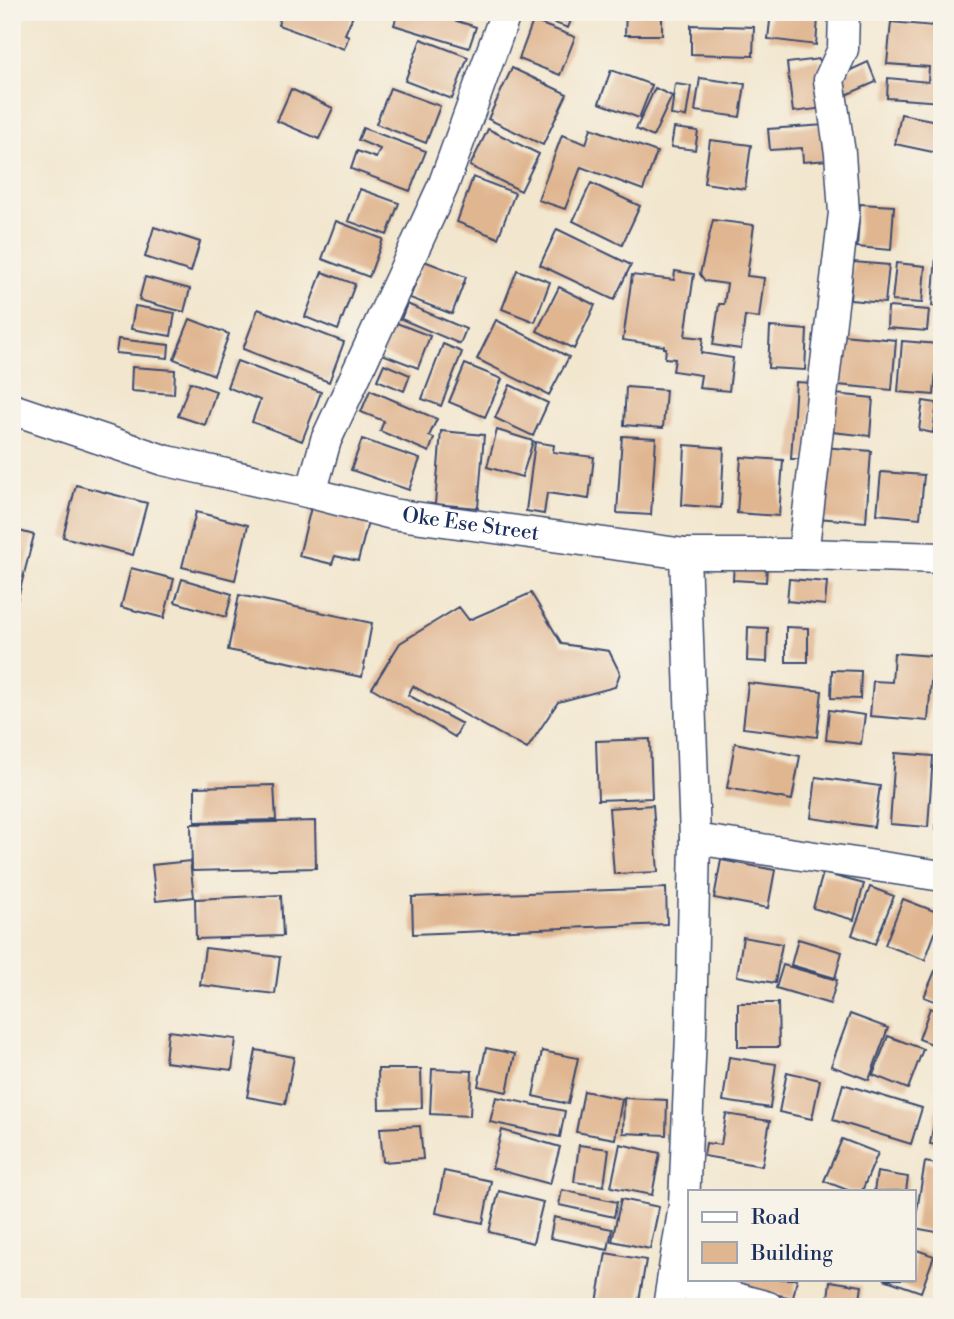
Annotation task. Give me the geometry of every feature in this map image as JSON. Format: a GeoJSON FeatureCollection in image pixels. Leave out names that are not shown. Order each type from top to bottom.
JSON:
{"type":"FeatureCollection","features":[{"type":"Feature","properties":{"kind":"street"},"geometry":{"type":"LineString","coordinates":[[311,493],[326,440],[443,186],[506,12]]}},
{"type":"Feature","properties":{"kind":"street"},"geometry":{"type":"LineString","coordinates":[[803,554],[844,213],[840,152],[828,80],[843,50],[844,12]]}},
{"type":"Feature","properties":{"kind":"street","name":"Oke Ese Street"},"geometry":{"type":"LineString","coordinates":[[12,409],[163,460],[392,514],[685,554],[942,558]]}},
{"type":"Feature","properties":{"kind":"street"},"geometry":{"type":"LineString","coordinates":[[685,554],[695,839],[684,1205],[670,1294],[768,1307]]}},
{"type":"Feature","properties":{"kind":"street"},"geometry":{"type":"LineString","coordinates":[[695,839],[942,876]]}},
{"type":"Feature","properties":{"kind":"building"},"geometry":{"type":"Polygon","coordinates":[[[282,12],[297,16],[298,12],[344,12],[353,16],[345,34],[349,36],[344,49],[278,25],[282,12]]]}},
{"type":"Feature","properties":{"kind":"building"},"geometry":{"type":"Polygon","coordinates":[[[398,12],[442,12],[441,16],[476,27],[469,48],[394,25],[398,12]]]}},
{"type":"Feature","properties":{"kind":"building"},"geometry":{"type":"Polygon","coordinates":[[[525,12],[574,12],[568,28],[525,12]]]}},
{"type":"Feature","properties":{"kind":"building"},"geometry":{"type":"Polygon","coordinates":[[[626,12],[662,12],[662,35],[625,35],[626,12]]]}},
{"type":"Feature","properties":{"kind":"building"},"geometry":{"type":"Polygon","coordinates":[[[771,12],[818,18],[816,45],[768,39],[771,12]]]}},
{"type":"Feature","properties":{"kind":"building"},"geometry":{"type":"Polygon","coordinates":[[[934,12],[942,12],[942,102],[887,98],[888,78],[928,82],[929,67],[887,64],[891,22],[933,26],[934,12]]]}},
{"type":"Feature","properties":{"kind":"building"},"geometry":{"type":"Polygon","coordinates":[[[533,21],[575,37],[560,75],[519,59],[533,21]]]}},
{"type":"Feature","properties":{"kind":"building"},"geometry":{"type":"Polygon","coordinates":[[[691,25],[754,27],[753,56],[691,54],[691,25]]]}},
{"type":"Feature","properties":{"kind":"building"},"geometry":{"type":"Polygon","coordinates":[[[421,39],[468,57],[452,99],[405,81],[421,39]]]}},
{"type":"Feature","properties":{"kind":"building"},"geometry":{"type":"Polygon","coordinates":[[[819,59],[825,108],[793,112],[787,63],[819,59]]]}},
{"type":"Feature","properties":{"kind":"building"},"geometry":{"type":"Polygon","coordinates":[[[868,62],[876,82],[839,98],[831,79],[868,62]]]}},
{"type":"Feature","properties":{"kind":"building"},"geometry":{"type":"Polygon","coordinates":[[[512,68],[567,94],[543,145],[488,119],[512,68]]]}},
{"type":"Feature","properties":{"kind":"building"},"geometry":{"type":"Polygon","coordinates":[[[611,70],[652,85],[639,118],[599,103],[611,70]]]}},
{"type":"Feature","properties":{"kind":"building"},"geometry":{"type":"Polygon","coordinates":[[[700,78],[745,84],[740,117],[695,111],[700,78]]]}},
{"type":"Feature","properties":{"kind":"building"},"geometry":{"type":"Polygon","coordinates":[[[675,84],[691,86],[686,117],[671,115],[675,84]]]}},
{"type":"Feature","properties":{"kind":"building"},"geometry":{"type":"Polygon","coordinates":[[[390,88],[440,106],[426,143],[376,124],[390,88]]]}},
{"type":"Feature","properties":{"kind":"building"},"geometry":{"type":"Polygon","coordinates":[[[655,88],[672,96],[653,137],[636,129],[655,88]]]}},
{"type":"Feature","properties":{"kind":"building"},"geometry":{"type":"Polygon","coordinates":[[[291,89],[333,108],[319,139],[277,121],[291,89]]]}},
{"type":"Feature","properties":{"kind":"building"},"geometry":{"type":"Polygon","coordinates":[[[901,114],[942,122],[942,154],[895,144],[901,114]]]}},
{"type":"Feature","properties":{"kind":"building"},"geometry":{"type":"Polygon","coordinates":[[[825,125],[828,160],[803,162],[802,148],[770,150],[768,129],[825,125]]]}},
{"type":"Feature","properties":{"kind":"building"},"geometry":{"type":"Polygon","coordinates":[[[363,128],[426,151],[410,191],[351,169],[357,151],[376,158],[380,149],[358,140],[363,128]]]}},
{"type":"Feature","properties":{"kind":"building"},"geometry":{"type":"Polygon","coordinates":[[[591,128],[657,152],[643,190],[581,167],[565,209],[538,200],[562,135],[586,144],[591,128]]]}},
{"type":"Feature","properties":{"kind":"building"},"geometry":{"type":"Polygon","coordinates":[[[674,128],[698,131],[695,150],[671,147],[674,128]]]}},
{"type":"Feature","properties":{"kind":"building"},"geometry":{"type":"Polygon","coordinates":[[[488,129],[539,154],[521,191],[470,166],[488,129]]]}},
{"type":"Feature","properties":{"kind":"building"},"geometry":{"type":"Polygon","coordinates":[[[710,140],[751,145],[745,189],[704,183],[710,140]]]}},
{"type":"Feature","properties":{"kind":"building"},"geometry":{"type":"Polygon","coordinates":[[[473,177],[515,193],[498,238],[457,222],[473,177]]]}},
{"type":"Feature","properties":{"kind":"building"},"geometry":{"type":"Polygon","coordinates":[[[591,183],[640,206],[622,245],[573,221],[591,183]]]}},
{"type":"Feature","properties":{"kind":"building"},"geometry":{"type":"Polygon","coordinates":[[[360,189],[399,203],[387,235],[348,221],[360,189]]]}},
{"type":"Feature","properties":{"kind":"building"},"geometry":{"type":"Polygon","coordinates":[[[860,204],[894,206],[891,250],[857,247],[860,204]]]}},
{"type":"Feature","properties":{"kind":"building"},"geometry":{"type":"Polygon","coordinates":[[[713,220],[754,225],[747,276],[764,278],[759,318],[745,316],[741,349],[713,345],[719,304],[724,304],[727,284],[705,281],[700,274],[713,220]]]}},
{"type":"Feature","properties":{"kind":"building"},"geometry":{"type":"Polygon","coordinates":[[[336,221],[383,239],[369,277],[322,259],[336,221]]]}},
{"type":"Feature","properties":{"kind":"building"},"geometry":{"type":"Polygon","coordinates":[[[154,227],[200,242],[191,272],[145,257],[154,227]]]}},
{"type":"Feature","properties":{"kind":"building"},"geometry":{"type":"Polygon","coordinates":[[[557,229],[631,265],[614,300],[540,265],[557,229]]]}},
{"type":"Feature","properties":{"kind":"building"},"geometry":{"type":"Polygon","coordinates":[[[938,231],[942,231],[942,307],[932,306],[938,231]]]}},
{"type":"Feature","properties":{"kind":"building"},"geometry":{"type":"Polygon","coordinates":[[[424,261],[466,277],[452,314],[410,298],[424,261]]]}},
{"type":"Feature","properties":{"kind":"building"},"geometry":{"type":"Polygon","coordinates":[[[853,262],[889,265],[885,303],[850,300],[853,262]]]}},
{"type":"Feature","properties":{"kind":"building"},"geometry":{"type":"Polygon","coordinates":[[[896,263],[925,266],[922,303],[892,301],[896,263]]]}},
{"type":"Feature","properties":{"kind":"building"},"geometry":{"type":"Polygon","coordinates":[[[517,270],[550,282],[535,322],[502,309],[517,270]]]}},
{"type":"Feature","properties":{"kind":"building"},"geometry":{"type":"Polygon","coordinates":[[[675,271],[694,274],[685,336],[703,338],[701,353],[733,358],[729,391],[699,388],[701,375],[673,371],[675,359],[665,358],[664,346],[623,340],[632,275],[674,280],[675,271]]]}},
{"type":"Feature","properties":{"kind":"building"},"geometry":{"type":"Polygon","coordinates":[[[322,272],[355,284],[338,330],[305,317],[322,272]]]}},
{"type":"Feature","properties":{"kind":"building"},"geometry":{"type":"Polygon","coordinates":[[[145,277],[190,289],[184,312],[139,300],[145,277]]]}},
{"type":"Feature","properties":{"kind":"building"},"geometry":{"type":"Polygon","coordinates":[[[559,287],[595,305],[574,349],[537,331],[559,287]]]}},
{"type":"Feature","properties":{"kind":"building"},"geometry":{"type":"Polygon","coordinates":[[[407,304],[466,329],[460,344],[401,319],[407,304]]]}},
{"type":"Feature","properties":{"kind":"building"},"geometry":{"type":"Polygon","coordinates":[[[135,306],[175,313],[171,336],[131,329],[135,306]]]}},
{"type":"Feature","properties":{"kind":"building"},"geometry":{"type":"Polygon","coordinates":[[[888,307],[929,310],[927,331],[887,328],[888,307]]]}},
{"type":"Feature","properties":{"kind":"building"},"geometry":{"type":"Polygon","coordinates":[[[258,309],[344,342],[329,382],[243,349],[258,309]]]}},
{"type":"Feature","properties":{"kind":"building"},"geometry":{"type":"Polygon","coordinates":[[[190,319],[229,334],[214,375],[174,359],[190,319]]]}},
{"type":"Feature","properties":{"kind":"building"},"geometry":{"type":"Polygon","coordinates":[[[496,320],[569,357],[549,395],[477,359],[496,320]]]}},
{"type":"Feature","properties":{"kind":"building"},"geometry":{"type":"Polygon","coordinates":[[[394,322],[430,336],[418,368],[382,354],[394,322]]]}},
{"type":"Feature","properties":{"kind":"building"},"geometry":{"type":"Polygon","coordinates":[[[770,327],[807,330],[805,370],[768,368],[770,327]]]}},
{"type":"Feature","properties":{"kind":"building"},"geometry":{"type":"Polygon","coordinates":[[[842,335],[896,340],[892,390],[838,385],[842,335]]]}},
{"type":"Feature","properties":{"kind":"building"},"geometry":{"type":"Polygon","coordinates":[[[118,339],[169,345],[168,358],[116,353],[118,339]]]}},
{"type":"Feature","properties":{"kind":"building"},"geometry":{"type":"Polygon","coordinates":[[[902,341],[938,344],[934,395],[898,392],[902,341]]]}},
{"type":"Feature","properties":{"kind":"building"},"geometry":{"type":"Polygon","coordinates":[[[443,344],[462,352],[441,406],[422,399],[443,344]]]}},
{"type":"Feature","properties":{"kind":"building"},"geometry":{"type":"Polygon","coordinates":[[[237,361],[321,392],[302,441],[252,422],[260,400],[227,387],[237,361]]]}},
{"type":"Feature","properties":{"kind":"building"},"geometry":{"type":"Polygon","coordinates":[[[384,364],[410,375],[404,391],[377,380],[384,364]]]}},
{"type":"Feature","properties":{"kind":"building"},"geometry":{"type":"Polygon","coordinates":[[[465,364],[502,379],[485,417],[449,402],[465,364]]]}},
{"type":"Feature","properties":{"kind":"building"},"geometry":{"type":"Polygon","coordinates":[[[132,367],[175,370],[174,394],[131,391],[132,367]]]}},
{"type":"Feature","properties":{"kind":"building"},"geometry":{"type":"Polygon","coordinates":[[[190,382],[216,391],[205,425],[178,416],[190,382]]]}},
{"type":"Feature","properties":{"kind":"building"},"geometry":{"type":"Polygon","coordinates":[[[796,382],[812,383],[807,459],[791,459],[796,382]]]}},
{"type":"Feature","properties":{"kind":"building"},"geometry":{"type":"Polygon","coordinates":[[[510,385],[548,403],[533,436],[495,418],[510,385]]]}},
{"type":"Feature","properties":{"kind":"building"},"geometry":{"type":"Polygon","coordinates":[[[626,387],[666,390],[663,428],[624,425],[626,387]]]}},
{"type":"Feature","properties":{"kind":"building"},"geometry":{"type":"Polygon","coordinates":[[[370,390],[437,419],[429,436],[434,438],[429,452],[380,431],[384,421],[361,412],[370,390]]]}},
{"type":"Feature","properties":{"kind":"building"},"geometry":{"type":"Polygon","coordinates":[[[835,394],[873,398],[870,436],[832,432],[835,394]]]}},
{"type":"Feature","properties":{"kind":"building"},"geometry":{"type":"Polygon","coordinates":[[[923,401],[937,403],[933,433],[919,430],[923,401]]]}},
{"type":"Feature","properties":{"kind":"building"},"geometry":{"type":"Polygon","coordinates":[[[497,430],[533,441],[522,477],[487,467],[497,430]]]}},
{"type":"Feature","properties":{"kind":"building"},"geometry":{"type":"Polygon","coordinates":[[[441,431],[484,435],[478,508],[435,504],[441,431]]]}},
{"type":"Feature","properties":{"kind":"building"},"geometry":{"type":"Polygon","coordinates":[[[622,436],[656,438],[651,515],[617,513],[622,436]]]}},
{"type":"Feature","properties":{"kind":"building"},"geometry":{"type":"Polygon","coordinates":[[[362,439],[420,459],[409,490],[351,470],[362,439]]]}},
{"type":"Feature","properties":{"kind":"building"},"geometry":{"type":"Polygon","coordinates":[[[535,442],[554,445],[553,452],[594,457],[589,499],[547,493],[544,514],[526,511],[535,442]]]}},
{"type":"Feature","properties":{"kind":"building"},"geometry":{"type":"Polygon","coordinates":[[[685,445],[724,448],[721,508],[682,505],[685,445]]]}},
{"type":"Feature","properties":{"kind":"building"},"geometry":{"type":"Polygon","coordinates":[[[823,447],[871,451],[866,522],[817,518],[823,447]]]}},
{"type":"Feature","properties":{"kind":"building"},"geometry":{"type":"Polygon","coordinates":[[[741,457],[783,460],[779,516],[737,513],[741,457]]]}},
{"type":"Feature","properties":{"kind":"building"},"geometry":{"type":"Polygon","coordinates":[[[881,472],[924,475],[920,518],[877,514],[881,472]]]}},
{"type":"Feature","properties":{"kind":"building"},"geometry":{"type":"Polygon","coordinates":[[[76,485],[147,503],[133,555],[63,537],[76,485]]]}},
{"type":"Feature","properties":{"kind":"building"},"geometry":{"type":"Polygon","coordinates":[[[312,503],[369,518],[358,561],[335,556],[332,564],[299,556],[312,503]]]}},
{"type":"Feature","properties":{"kind":"building"},"geometry":{"type":"Polygon","coordinates":[[[196,512],[248,525],[235,580],[182,567],[196,512]]]}},
{"type":"Feature","properties":{"kind":"building"},"geometry":{"type":"Polygon","coordinates":[[[12,529],[34,535],[13,617],[12,616],[12,529]]]}},
{"type":"Feature","properties":{"kind":"building"},"geometry":{"type":"Polygon","coordinates":[[[734,563],[767,566],[766,582],[733,580],[734,563]]]}},
{"type":"Feature","properties":{"kind":"building"},"geometry":{"type":"Polygon","coordinates":[[[131,568],[174,579],[164,618],[121,607],[131,568]]]}},
{"type":"Feature","properties":{"kind":"building"},"geometry":{"type":"Polygon","coordinates":[[[182,579],[232,594],[226,617],[175,602],[182,579]]]}},
{"type":"Feature","properties":{"kind":"building"},"geometry":{"type":"Polygon","coordinates":[[[789,579],[827,582],[825,605],[787,601],[789,579]]]}},
{"type":"Feature","properties":{"kind":"building"},"geometry":{"type":"Polygon","coordinates":[[[531,593],[562,644],[609,651],[620,673],[615,687],[558,702],[527,749],[413,686],[408,695],[462,724],[455,737],[372,688],[400,643],[459,607],[469,620],[531,593]]]}},
{"type":"Feature","properties":{"kind":"building"},"geometry":{"type":"Polygon","coordinates":[[[239,595],[372,623],[362,677],[228,650],[239,595]]]}},
{"type":"Feature","properties":{"kind":"building"},"geometry":{"type":"Polygon","coordinates":[[[748,627],[768,628],[767,662],[747,661],[748,627]]]}},
{"type":"Feature","properties":{"kind":"building"},"geometry":{"type":"Polygon","coordinates":[[[786,627],[808,628],[808,662],[786,662],[786,627]]]}},
{"type":"Feature","properties":{"kind":"building"},"geometry":{"type":"Polygon","coordinates":[[[894,653],[933,656],[928,721],[870,716],[873,681],[892,682],[894,653]]]}},
{"type":"Feature","properties":{"kind":"building"},"geometry":{"type":"Polygon","coordinates":[[[832,670],[861,671],[860,699],[831,698],[832,670]]]}},
{"type":"Feature","properties":{"kind":"building"},"geometry":{"type":"Polygon","coordinates":[[[748,683],[822,691],[817,737],[743,728],[748,683]]]}},
{"type":"Feature","properties":{"kind":"building"},"geometry":{"type":"Polygon","coordinates":[[[829,710],[865,715],[861,744],[826,740],[829,710]]]}},
{"type":"Feature","properties":{"kind":"building"},"geometry":{"type":"Polygon","coordinates":[[[650,739],[652,798],[598,800],[596,741],[650,739]]]}},
{"type":"Feature","properties":{"kind":"building"},"geometry":{"type":"Polygon","coordinates":[[[735,743],[800,756],[792,800],[727,788],[735,743]]]}},
{"type":"Feature","properties":{"kind":"building"},"geometry":{"type":"Polygon","coordinates":[[[895,753],[933,756],[928,827],[890,824],[895,753]]]}},
{"type":"Feature","properties":{"kind":"building"},"geometry":{"type":"Polygon","coordinates":[[[816,777],[880,786],[874,827],[811,818],[816,777]]]}},
{"type":"Feature","properties":{"kind":"building"},"geometry":{"type":"Polygon","coordinates":[[[938,778],[942,778],[942,830],[936,830],[938,778]]]}},
{"type":"Feature","properties":{"kind":"building"},"geometry":{"type":"Polygon","coordinates":[[[274,785],[276,820],[195,822],[195,787],[274,785]]]}},
{"type":"Feature","properties":{"kind":"building"},"geometry":{"type":"Polygon","coordinates":[[[653,805],[658,872],[614,874],[609,808],[653,805]]]}},
{"type":"Feature","properties":{"kind":"building"},"geometry":{"type":"Polygon","coordinates":[[[315,821],[316,868],[192,871],[191,824],[315,821]]]}},
{"type":"Feature","properties":{"kind":"building"},"geometry":{"type":"Polygon","coordinates":[[[721,860],[775,870],[768,908],[714,898],[721,860]]]}},
{"type":"Feature","properties":{"kind":"building"},"geometry":{"type":"Polygon","coordinates":[[[190,861],[194,897],[156,901],[152,865],[190,861]]]}},
{"type":"Feature","properties":{"kind":"building"},"geometry":{"type":"Polygon","coordinates":[[[823,873],[864,884],[854,920],[813,908],[823,873]]]}},
{"type":"Feature","properties":{"kind":"building"},"geometry":{"type":"Polygon","coordinates":[[[870,887],[894,896],[875,944],[852,935],[870,887]]]}},
{"type":"Feature","properties":{"kind":"building"},"geometry":{"type":"Polygon","coordinates":[[[666,888],[667,924],[413,934],[412,897],[666,888]]]}},
{"type":"Feature","properties":{"kind":"building"},"geometry":{"type":"Polygon","coordinates":[[[281,895],[283,936],[196,939],[195,899],[281,895]]]}},
{"type":"Feature","properties":{"kind":"building"},"geometry":{"type":"Polygon","coordinates":[[[903,899],[942,914],[925,960],[885,945],[903,899]]]}},
{"type":"Feature","properties":{"kind":"building"},"geometry":{"type":"Polygon","coordinates":[[[743,937],[782,944],[775,983],[737,976],[743,937]]]}},
{"type":"Feature","properties":{"kind":"building"},"geometry":{"type":"Polygon","coordinates":[[[798,939],[842,952],[835,978],[791,965],[798,939]]]}},
{"type":"Feature","properties":{"kind":"building"},"geometry":{"type":"Polygon","coordinates":[[[205,948],[280,957],[275,994],[200,985],[205,948]]]}},
{"type":"Feature","properties":{"kind":"building"},"geometry":{"type":"Polygon","coordinates":[[[783,965],[837,980],[830,1004],[776,988],[783,965]]]}},
{"type":"Feature","properties":{"kind":"building"},"geometry":{"type":"Polygon","coordinates":[[[935,971],[942,973],[942,1004],[924,997],[935,971]]]}},
{"type":"Feature","properties":{"kind":"building"},"geometry":{"type":"Polygon","coordinates":[[[738,1003],[778,1003],[779,1047],[738,1047],[738,1003]]]}},
{"type":"Feature","properties":{"kind":"building"},"geometry":{"type":"Polygon","coordinates":[[[930,1008],[942,1013],[942,1048],[919,1039],[930,1008]]]}},
{"type":"Feature","properties":{"kind":"building"},"geometry":{"type":"Polygon","coordinates":[[[850,1014],[888,1028],[869,1080],[831,1066],[850,1014]]]}},
{"type":"Feature","properties":{"kind":"building"},"geometry":{"type":"Polygon","coordinates":[[[168,1031],[236,1039],[232,1070],[165,1062],[168,1031]]]}},
{"type":"Feature","properties":{"kind":"building"},"geometry":{"type":"Polygon","coordinates":[[[888,1036],[923,1049],[908,1089],[873,1075],[888,1036]]]}},
{"type":"Feature","properties":{"kind":"building"},"geometry":{"type":"Polygon","coordinates":[[[486,1048],[515,1054],[507,1092],[478,1086],[486,1048]]]}},
{"type":"Feature","properties":{"kind":"building"},"geometry":{"type":"Polygon","coordinates":[[[256,1050],[294,1057],[285,1104],[247,1097],[256,1050]]]}},
{"type":"Feature","properties":{"kind":"building"},"geometry":{"type":"Polygon","coordinates":[[[542,1051],[578,1058],[568,1104],[533,1096],[542,1051]]]}},
{"type":"Feature","properties":{"kind":"building"},"geometry":{"type":"Polygon","coordinates":[[[729,1057],[776,1064],[770,1108],[723,1101],[729,1057]]]}},
{"type":"Feature","properties":{"kind":"building"},"geometry":{"type":"Polygon","coordinates":[[[378,1069],[421,1069],[422,1108],[379,1109],[378,1069]]]}},
{"type":"Feature","properties":{"kind":"building"},"geometry":{"type":"Polygon","coordinates":[[[432,1069],[472,1071],[470,1116],[430,1114],[432,1069]]]}},
{"type":"Feature","properties":{"kind":"building"},"geometry":{"type":"Polygon","coordinates":[[[787,1072],[820,1080],[812,1119],[779,1112],[787,1072]]]}},
{"type":"Feature","properties":{"kind":"building"},"geometry":{"type":"Polygon","coordinates":[[[843,1084],[922,1108],[911,1144],[833,1120],[843,1084]]]}},
{"type":"Feature","properties":{"kind":"building"},"geometry":{"type":"Polygon","coordinates":[[[584,1091],[622,1099],[615,1139],[576,1132],[584,1091]]]}},
{"type":"Feature","properties":{"kind":"building"},"geometry":{"type":"Polygon","coordinates":[[[942,1091],[942,1146],[930,1144],[942,1091]]]}},
{"type":"Feature","properties":{"kind":"building"},"geometry":{"type":"Polygon","coordinates":[[[496,1097],[565,1111],[560,1137],[490,1122],[496,1097]]]}},
{"type":"Feature","properties":{"kind":"building"},"geometry":{"type":"Polygon","coordinates":[[[624,1098],[667,1100],[666,1135],[623,1133],[624,1098]]]}},
{"type":"Feature","properties":{"kind":"building"},"geometry":{"type":"Polygon","coordinates":[[[726,1114],[770,1121],[762,1166],[704,1156],[706,1143],[721,1145],[726,1114]]]}},
{"type":"Feature","properties":{"kind":"building"},"geometry":{"type":"Polygon","coordinates":[[[420,1126],[423,1159],[383,1162],[380,1128],[420,1126]]]}},
{"type":"Feature","properties":{"kind":"building"},"geometry":{"type":"Polygon","coordinates":[[[502,1130],[560,1147],[550,1184],[492,1168],[502,1130]]]}},
{"type":"Feature","properties":{"kind":"building"},"geometry":{"type":"Polygon","coordinates":[[[842,1139],[878,1153],[862,1190],[847,1190],[824,1181],[842,1139]]]}},
{"type":"Feature","properties":{"kind":"building"},"geometry":{"type":"Polygon","coordinates":[[[620,1144],[660,1153],[652,1195],[611,1187],[620,1144]]]}},
{"type":"Feature","properties":{"kind":"building"},"geometry":{"type":"Polygon","coordinates":[[[579,1145],[609,1149],[604,1186],[574,1182],[579,1145]]]}},
{"type":"Feature","properties":{"kind":"building"},"geometry":{"type":"Polygon","coordinates":[[[925,1162],[942,1165],[942,1233],[916,1228],[925,1162]]]}},
{"type":"Feature","properties":{"kind":"building"},"geometry":{"type":"Polygon","coordinates":[[[444,1171],[491,1181],[483,1223],[436,1213],[444,1171]]]}},
{"type":"Feature","properties":{"kind":"building"},"geometry":{"type":"Polygon","coordinates":[[[877,1172],[908,1177],[906,1190],[874,1190],[877,1172]]]}},
{"type":"Feature","properties":{"kind":"building"},"geometry":{"type":"Polygon","coordinates":[[[562,1190],[617,1202],[614,1217],[559,1205],[562,1190]]]}},
{"type":"Feature","properties":{"kind":"building"},"geometry":{"type":"Polygon","coordinates":[[[499,1191],[543,1202],[533,1243],[489,1232],[499,1191]]]}},
{"type":"Feature","properties":{"kind":"building"},"geometry":{"type":"Polygon","coordinates":[[[621,1199],[659,1207],[650,1249],[612,1241],[621,1199]]]}},
{"type":"Feature","properties":{"kind":"building"},"geometry":{"type":"Polygon","coordinates":[[[554,1217],[612,1229],[608,1250],[550,1238],[554,1217]]]}},
{"type":"Feature","properties":{"kind":"building"},"geometry":{"type":"Polygon","coordinates":[[[916,1250],[934,1256],[921,1292],[887,1280],[916,1280],[916,1250]]]}},
{"type":"Feature","properties":{"kind":"building"},"geometry":{"type":"Polygon","coordinates":[[[606,1253],[646,1260],[638,1307],[597,1302],[606,1253]]]}},
{"type":"Feature","properties":{"kind":"building"},"geometry":{"type":"Polygon","coordinates":[[[721,1280],[797,1280],[793,1298],[720,1283],[721,1280]]]}},
{"type":"Feature","properties":{"kind":"building"},"geometry":{"type":"Polygon","coordinates":[[[830,1281],[862,1286],[859,1307],[827,1307],[830,1281]]]}},
{"type":"Feature","properties":{"kind":"building"},"geometry":{"type":"Polygon","coordinates":[[[435,1300],[461,1306],[461,1307],[433,1307],[435,1300]]]}}]}
